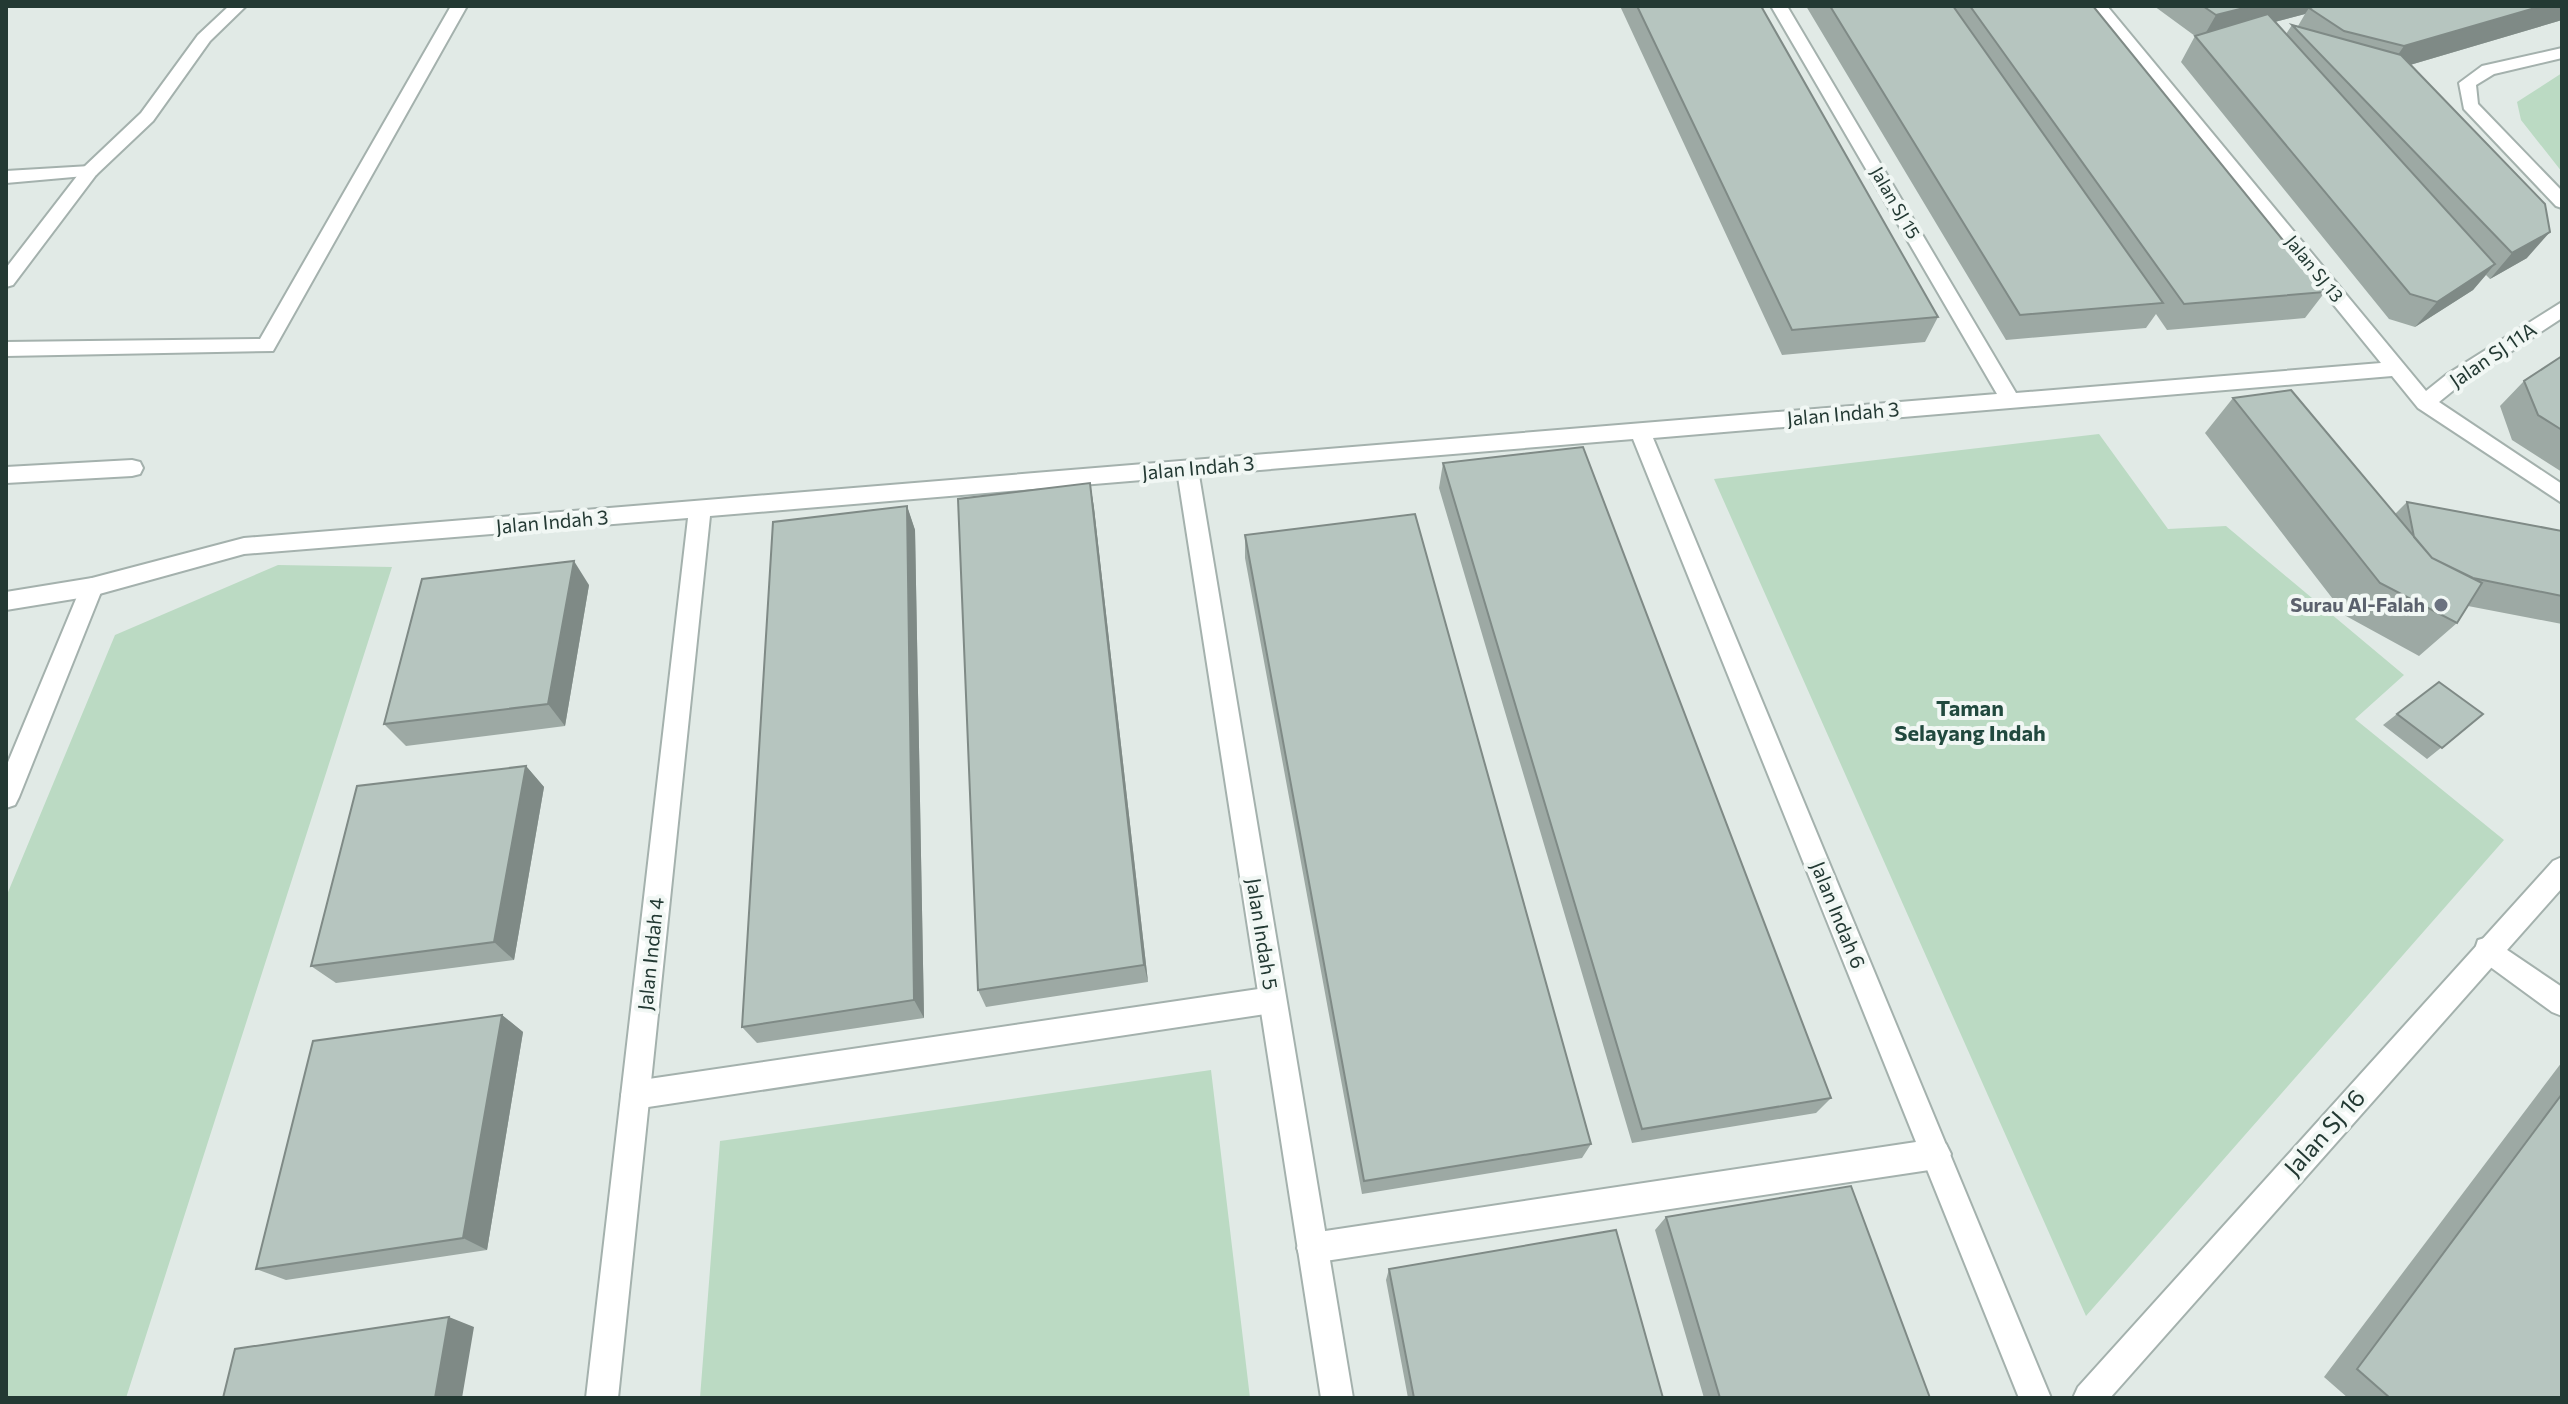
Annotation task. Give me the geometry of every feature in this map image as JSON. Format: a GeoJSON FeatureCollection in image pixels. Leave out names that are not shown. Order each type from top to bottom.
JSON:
{"type":"FeatureCollection","features":[{"type":"Feature","properties":{"kind":"street"},"geometry":{"type":"LineString","coordinates":[[6,281],[90,171],[147,117],[204,38],[238,6]]}},
{"type":"Feature","properties":{"kind":"street"},"geometry":{"type":"LineString","coordinates":[[6,349],[266,346],[459,6]]}},
{"type":"Feature","properties":{"kind":"street","name":"Jalan SJ 15"},"geometry":{"type":"LineString","coordinates":[[1779,6],[2011,401]]}},
{"type":"Feature","properties":{"kind":"street","name":"Jalan SJ 13"},"geometry":{"type":"LineString","coordinates":[[2099,6],[2425,403],[2562,495]]}},
{"type":"Feature","properties":{"kind":"street"},"geometry":{"type":"LineString","coordinates":[[2562,53],[2488,70],[2467,83],[2470,105],[2562,202]]}},
{"type":"Feature","properties":{"kind":"street"},"geometry":{"type":"LineString","coordinates":[[6,177],[90,171]]}},
{"type":"Feature","properties":{"kind":"street","name":"Jalan SJ 11A"},"geometry":{"type":"LineString","coordinates":[[2425,403],[2453,380],[2562,309]]}},
{"type":"Feature","properties":{"kind":"street","name":"Jalan Indah 3"},"geometry":{"type":"LineString","coordinates":[[6,601],[92,587],[244,546],[2395,369]]}},
{"type":"Feature","properties":{"kind":"street","name":"Jalan Indah 6"},"geometry":{"type":"LineString","coordinates":[[1640,431],[2035,1398]]}},
{"type":"Feature","properties":{"kind":"street"},"geometry":{"type":"LineString","coordinates":[[6,475],[132,468]]}},
{"type":"Feature","properties":{"kind":"street","name":"Jalan Indah 5"},"geometry":{"type":"LineString","coordinates":[[1187,469],[1337,1398]]}},
{"type":"Feature","properties":{"kind":"street","name":"Jalan Indah 4"},"geometry":{"type":"LineString","coordinates":[[602,1398],[700,510]]}},
{"type":"Feature","properties":{"kind":"street"},"geometry":{"type":"LineString","coordinates":[[6,797],[92,587]]}},
{"type":"Feature","properties":{"kind":"street","name":"Jalan SJ 16"},"geometry":{"type":"LineString","coordinates":[[2089,1398],[2562,869]]}},
{"type":"Feature","properties":{"kind":"street"},"geometry":{"type":"LineString","coordinates":[[2488,949],[2562,1003]]}},
{"type":"Feature","properties":{"kind":"street"},"geometry":{"type":"LineString","coordinates":[[635,1095],[1272,1000]]}},
{"type":"Feature","properties":{"kind":"street"},"geometry":{"type":"LineString","coordinates":[[1312,1248],[1936,1154]]}},
{"type":"Feature","properties":{"kind":"green space"},"geometry":{"type":"Polygon","coordinates":[[[2562,73],[2562,172],[2521,120],[2517,102],[2562,73]]]}},
{"type":"Feature","properties":{"kind":"green space"},"geometry":{"type":"Polygon","coordinates":[[[2099,434],[2168,529],[2226,526],[2404,675],[2355,719],[2504,840],[2086,1316],[1714,479],[2099,434]]]}},
{"type":"Feature","properties":{"kind":"green space"},"geometry":{"type":"Polygon","coordinates":[[[278,565],[392,567],[126,1398],[6,1398],[6,897],[115,635],[278,565]]]}},
{"type":"Feature","properties":{"kind":"green space"},"geometry":{"type":"Polygon","coordinates":[[[1211,1070],[1250,1398],[700,1398],[720,1141],[1211,1070]]]}},
{"type":"Feature","properties":{"kind":"building"},"geometry":{"type":"Polygon","coordinates":[[[1637,6],[1761,6],[1938,317],[1792,330],[1637,6]]]}},
{"type":"Feature","properties":{"kind":"building"},"geometry":{"type":"Polygon","coordinates":[[[1830,6],[1953,6],[2163,303],[2020,315],[1830,6]]]}},
{"type":"Feature","properties":{"kind":"building"},"geometry":{"type":"Polygon","coordinates":[[[1970,6],[2093,6],[2325,292],[2184,304],[1970,6]]]}},
{"type":"Feature","properties":{"kind":"building"},"geometry":{"type":"Polygon","coordinates":[[[2203,6],[2252,6],[2216,15],[2203,6]]]}},
{"type":"Feature","properties":{"kind":"building"},"geometry":{"type":"Polygon","coordinates":[[[2542,6],[2404,46],[2344,31],[2309,8],[2542,6]]]}},
{"type":"Feature","properties":{"kind":"building"},"geometry":{"type":"Polygon","coordinates":[[[2268,14],[2495,264],[2437,302],[2410,294],[2195,36],[2268,14]]]}},
{"type":"Feature","properties":{"kind":"building"},"geometry":{"type":"Polygon","coordinates":[[[2292,25],[2401,55],[2545,204],[2550,232],[2512,253],[2292,25]]]}},
{"type":"Feature","properties":{"kind":"building"},"geometry":{"type":"Polygon","coordinates":[[[2562,356],[2562,430],[2538,415],[2524,381],[2562,356]]]}},
{"type":"Feature","properties":{"kind":"building"},"geometry":{"type":"Polygon","coordinates":[[[2291,390],[2432,558],[2482,583],[2457,623],[2380,583],[2233,398],[2291,390]]]}},
{"type":"Feature","properties":{"kind":"building"},"geometry":{"type":"Polygon","coordinates":[[[1583,447],[1831,1098],[1642,1129],[1443,463],[1583,447]]]}},
{"type":"Feature","properties":{"kind":"building"},"geometry":{"type":"Polygon","coordinates":[[[1090,483],[1144,965],[978,990],[958,499],[1090,483]]]}},
{"type":"Feature","properties":{"kind":"building"},"geometry":{"type":"Polygon","coordinates":[[[2407,502],[2562,531],[2562,596],[2473,578],[2432,558],[2414,537],[2407,502]]]}},
{"type":"Feature","properties":{"kind":"building"},"geometry":{"type":"Polygon","coordinates":[[[907,506],[914,1000],[742,1027],[773,522],[907,506]]]}},
{"type":"Feature","properties":{"kind":"building"},"geometry":{"type":"Polygon","coordinates":[[[1415,514],[1591,1144],[1364,1181],[1245,535],[1415,514]]]}},
{"type":"Feature","properties":{"kind":"building"},"geometry":{"type":"Polygon","coordinates":[[[574,561],[548,704],[384,724],[422,579],[574,561]]]}},
{"type":"Feature","properties":{"kind":"building"},"geometry":{"type":"Polygon","coordinates":[[[2439,682],[2483,714],[2442,748],[2397,714],[2439,682]]]}},
{"type":"Feature","properties":{"kind":"building"},"geometry":{"type":"Polygon","coordinates":[[[526,766],[494,942],[311,966],[357,786],[526,766]]]}},
{"type":"Feature","properties":{"kind":"building"},"geometry":{"type":"Polygon","coordinates":[[[502,1015],[463,1238],[256,1269],[313,1041],[502,1015]]]}},
{"type":"Feature","properties":{"kind":"building"},"geometry":{"type":"Polygon","coordinates":[[[2562,1094],[2562,1398],[2390,1398],[2357,1369],[2562,1094]]]}},
{"type":"Feature","properties":{"kind":"building"},"geometry":{"type":"Polygon","coordinates":[[[1851,1186],[1930,1398],[1720,1398],[1666,1217],[1851,1186]]]}},
{"type":"Feature","properties":{"kind":"building"},"geometry":{"type":"Polygon","coordinates":[[[1616,1230],[1663,1398],[1414,1398],[1389,1269],[1616,1230]]]}},
{"type":"Feature","properties":{"kind":"building"},"geometry":{"type":"Polygon","coordinates":[[[449,1317],[435,1398],[223,1398],[235,1349],[449,1317]]]}},
{"type":"Feature","properties":{"kind":"place","name":"Surau Al-Falah"},"geometry":{"type":"Point","coordinates":[2441,605]}},
{"type":"Feature","properties":{"kind":"district","name":"Taman Selayang Indah"},"geometry":{"type":"Point","coordinates":[1970,720]}}]}
